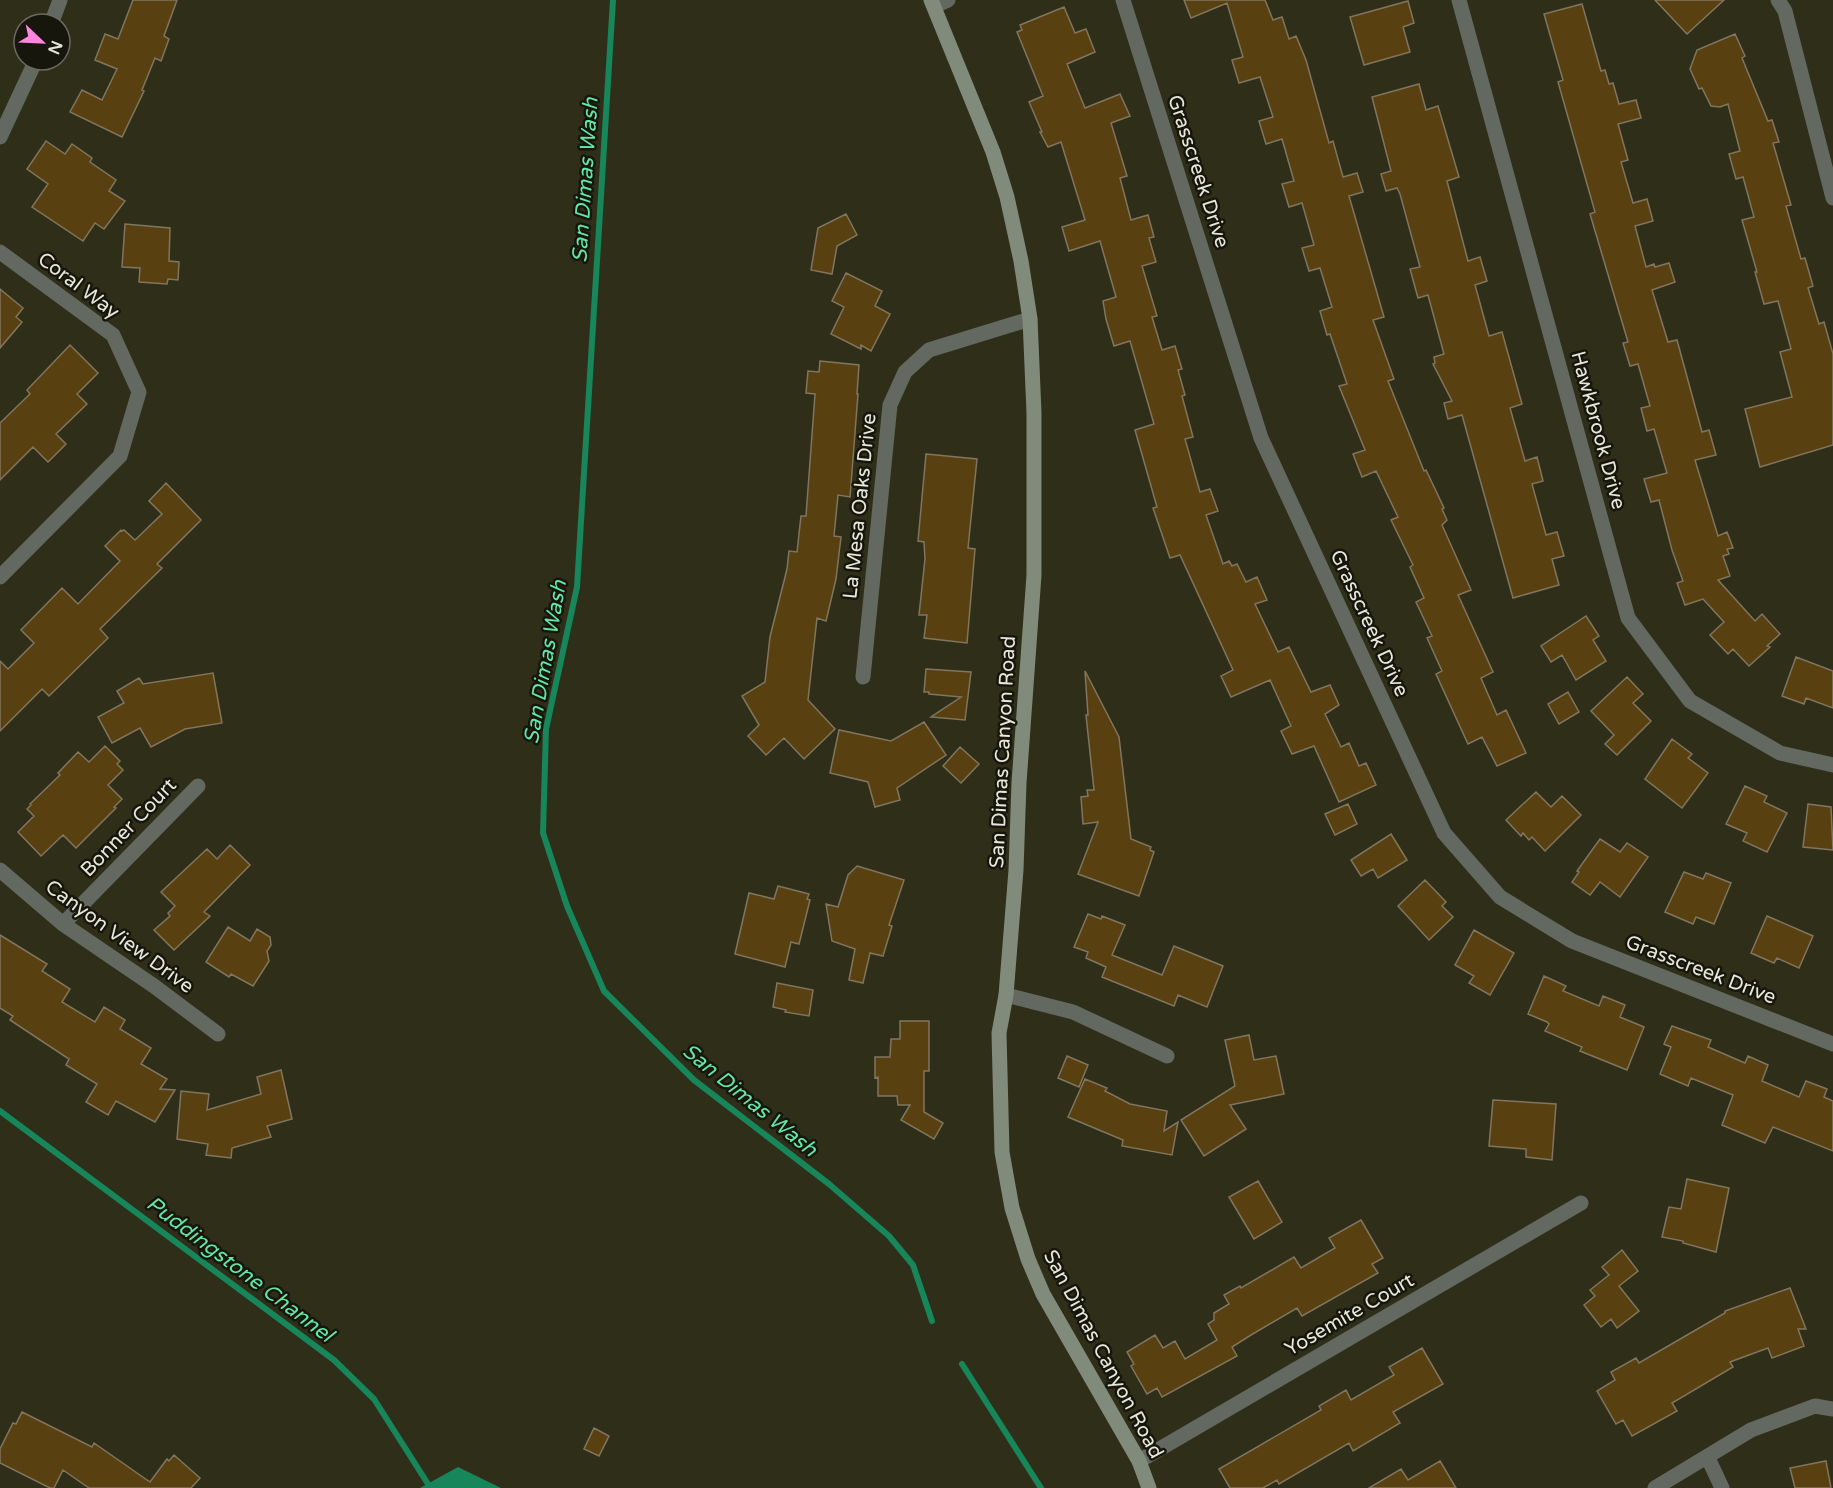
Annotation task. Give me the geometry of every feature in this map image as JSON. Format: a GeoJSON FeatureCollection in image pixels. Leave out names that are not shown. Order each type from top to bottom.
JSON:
{"type":"FeatureCollection","features":[{"type":"Feature","properties":{"kind":"street"},"geometry":{"type":"LineString","coordinates":[[932,3],[948,0]]}},
{"type":"Feature","properties":{"kind":"street","name":"Grasscreek Drive"},"geometry":{"type":"LineString","coordinates":[[1123,0],[1261,438],[1444,833],[1500,897],[1572,941],[1833,1044]]}},
{"type":"Feature","properties":{"kind":"street","name":"Hawkbrook Drive"},"geometry":{"type":"LineString","coordinates":[[1459,0],[1628,618],[1690,701],[1780,753],[1833,765]]}},
{"type":"Feature","properties":{"kind":"street"},"geometry":{"type":"LineString","coordinates":[[1778,0],[1785,11],[1833,198]]}},
{"type":"Feature","properties":{"kind":"street","name":"San Dimas Canyon Road"},"geometry":{"type":"LineString","coordinates":[[932,3],[967,83],[997,163],[1019,250],[1030,319],[1034,413],[1034,575],[1019,783],[1016,870],[1006,995],[999,1033],[1002,1152],[1012,1208],[1028,1259],[1043,1294],[1138,1461],[1149,1488]]}},
{"type":"Feature","properties":{"kind":"street"},"geometry":{"type":"LineString","coordinates":[[0,137],[30,72]]}},
{"type":"Feature","properties":{"kind":"street","name":"Coral Way"},"geometry":{"type":"LineString","coordinates":[[0,252],[112,335],[139,392],[120,456],[0,577]]}},
{"type":"Feature","properties":{"kind":"street","name":"La Mesa Oaks Drive"},"geometry":{"type":"LineString","coordinates":[[863,677],[890,405],[904,372],[929,350],[1030,319]]}},
{"type":"Feature","properties":{"kind":"street","name":"Bonner Court"},"geometry":{"type":"LineString","coordinates":[[63,924],[198,786]]}},
{"type":"Feature","properties":{"kind":"street","name":"Canyon View Drive"},"geometry":{"type":"LineString","coordinates":[[0,870],[63,924],[154,986],[218,1034]]}},
{"type":"Feature","properties":{"kind":"street"},"geometry":{"type":"LineString","coordinates":[[1006,995],[1073,1012],[1167,1056]]}},
{"type":"Feature","properties":{"kind":"street","name":"Yosemite Court"},"geometry":{"type":"LineString","coordinates":[[1138,1461],[1581,1203]]}},
{"type":"Feature","properties":{"kind":"street"},"geometry":{"type":"LineString","coordinates":[[1655,1488],[1751,1430],[1815,1406],[1833,1409]]}},
{"type":"Feature","properties":{"kind":"street"},"geometry":{"type":"LineString","coordinates":[[1708,1458],[1722,1488]]}},
{"type":"Feature","properties":{"kind":"shaded area"},"geometry":{"type":"Polygon","coordinates":[[[458,1467],[501,1488],[420,1488],[458,1467]]]}},
{"type":"Feature","properties":{"kind":"building"},"geometry":{"type":"Polygon","coordinates":[[[133,0],[177,0],[164,36],[169,39],[161,61],[155,58],[142,90],[144,91],[122,137],[70,112],[82,90],[102,100],[117,69],[95,60],[105,34],[118,39],[133,0]]]}},
{"type":"Feature","properties":{"kind":"building"},"geometry":{"type":"Polygon","coordinates":[[[1184,0],[1265,0],[1273,20],[1282,17],[1289,39],[1296,36],[1306,60],[1329,143],[1333,141],[1343,177],[1357,173],[1363,192],[1349,196],[1384,317],[1373,320],[1394,379],[1388,381],[1424,471],[1426,470],[1444,508],[1442,509],[1447,520],[1442,525],[1471,590],[1458,595],[1493,672],[1481,678],[1497,715],[1506,710],[1526,753],[1497,766],[1482,737],[1468,744],[1436,674],[1442,671],[1427,638],[1432,636],[1416,602],[1424,598],[1410,567],[1413,565],[1391,520],[1398,517],[1376,471],[1362,477],[1353,454],[1365,450],[1339,386],[1347,384],[1320,311],[1332,307],[1320,268],[1309,271],[1302,248],[1314,245],[1302,203],[1289,207],[1282,184],[1294,181],[1282,139],[1266,144],[1259,121],[1273,117],[1260,77],[1239,83],[1232,60],[1243,57],[1227,3],[1191,18],[1184,0]]]}},
{"type":"Feature","properties":{"kind":"building"},"geometry":{"type":"Polygon","coordinates":[[[1655,0],[1724,0],[1687,34],[1655,0]]]}},
{"type":"Feature","properties":{"kind":"building"},"geometry":{"type":"Polygon","coordinates":[[[1408,1],[1414,23],[1403,27],[1410,52],[1364,65],[1350,17],[1408,1]]]}},
{"type":"Feature","properties":{"kind":"building"},"geometry":{"type":"Polygon","coordinates":[[[1582,4],[1601,71],[1605,70],[1609,84],[1613,83],[1619,104],[1636,100],[1641,118],[1618,124],[1628,160],[1621,162],[1633,203],[1647,199],[1653,221],[1635,226],[1646,267],[1669,263],[1675,282],[1652,290],[1668,342],[1677,340],[1702,432],[1709,430],[1716,455],[1695,460],[1718,536],[1727,532],[1733,548],[1727,549],[1729,554],[1723,556],[1730,576],[1718,580],[1755,621],[1762,614],[1780,634],[1767,646],[1770,647],[1749,666],[1733,649],[1728,654],[1710,635],[1724,622],[1703,599],[1685,605],[1677,583],[1683,581],[1659,500],[1651,502],[1644,479],[1667,473],[1654,429],[1647,431],[1641,408],[1650,406],[1638,364],[1630,366],[1623,343],[1628,342],[1590,214],[1595,212],[1558,82],[1563,80],[1544,14],[1582,4]]]}},
{"type":"Feature","properties":{"kind":"building"},"geometry":{"type":"Polygon","coordinates":[[[1064,7],[1075,33],[1086,29],[1095,52],[1067,64],[1085,108],[1120,94],[1130,116],[1111,123],[1127,176],[1120,178],[1131,220],[1148,215],[1154,237],[1149,238],[1156,262],[1142,266],[1157,316],[1152,317],[1162,350],[1175,346],[1182,369],[1178,370],[1185,395],[1182,396],[1193,437],[1185,439],[1200,492],[1210,489],[1218,511],[1206,515],[1223,564],[1229,561],[1232,566],[1237,564],[1246,582],[1257,577],[1267,600],[1255,604],[1278,652],[1289,647],[1311,692],[1330,685],[1339,705],[1325,714],[1341,747],[1349,743],[1359,766],[1366,763],[1376,785],[1339,802],[1314,746],[1292,754],[1281,731],[1291,726],[1270,680],[1231,697],[1221,676],[1233,670],[1180,555],[1170,558],[1153,508],[1157,507],[1135,430],[1154,424],[1130,341],[1114,346],[1106,319],[1103,301],[1116,297],[1100,241],[1069,251],[1062,227],[1085,220],[1061,142],[1048,147],[1029,102],[1043,96],[1017,32],[1022,30],[1020,25],[1064,7]]]}},
{"type":"Feature","properties":{"kind":"building"},"geometry":{"type":"Polygon","coordinates":[[[1735,34],[1745,56],[1742,58],[1768,121],[1772,120],[1779,142],[1773,143],[1791,205],[1786,206],[1801,259],[1805,258],[1813,286],[1808,288],[1819,324],[1824,322],[1833,354],[1833,445],[1760,467],[1745,409],[1792,397],[1780,352],[1791,349],[1778,301],[1764,304],[1755,272],[1757,272],[1742,220],[1754,217],[1743,177],[1736,179],[1729,154],[1740,151],[1728,104],[1720,107],[1711,106],[1702,88],[1699,89],[1690,69],[1697,50],[1735,34]]]}},
{"type":"Feature","properties":{"kind":"building"},"geometry":{"type":"Polygon","coordinates":[[[1419,84],[1426,110],[1438,106],[1459,177],[1447,181],[1468,261],[1480,257],[1487,281],[1475,285],[1489,336],[1502,332],[1522,404],[1510,408],[1525,461],[1537,457],[1543,481],[1532,484],[1546,535],[1557,532],[1564,556],[1552,559],[1559,585],[1513,598],[1462,415],[1448,419],[1444,403],[1452,401],[1433,364],[1435,363],[1434,357],[1444,354],[1428,295],[1418,298],[1410,269],[1420,267],[1400,194],[1397,188],[1386,191],[1381,174],[1391,171],[1372,97],[1419,84]]]}},
{"type":"Feature","properties":{"kind":"building"},"geometry":{"type":"Polygon","coordinates":[[[46,141],[65,154],[72,144],[92,158],[90,162],[116,180],[109,191],[125,201],[104,229],[95,223],[83,241],[32,207],[48,184],[27,169],[46,141]]]}},
{"type":"Feature","properties":{"kind":"building"},"geometry":{"type":"Polygon","coordinates":[[[846,214],[857,235],[837,246],[832,274],[811,270],[818,228],[846,214]]]}},
{"type":"Feature","properties":{"kind":"building"},"geometry":{"type":"Polygon","coordinates":[[[125,224],[170,228],[169,261],[179,262],[178,280],[168,279],[167,284],[139,282],[140,268],[122,267],[125,224]]]}},
{"type":"Feature","properties":{"kind":"building"},"geometry":{"type":"Polygon","coordinates":[[[846,273],[882,291],[875,306],[890,314],[871,351],[861,345],[861,349],[831,334],[844,307],[832,301],[846,273]]]}},
{"type":"Feature","properties":{"kind":"building"},"geometry":{"type":"Polygon","coordinates":[[[0,289],[23,308],[16,317],[22,322],[0,348],[0,289]]]}},
{"type":"Feature","properties":{"kind":"building"},"geometry":{"type":"Polygon","coordinates":[[[70,345],[98,373],[77,394],[87,404],[56,434],[66,444],[48,462],[33,447],[0,480],[0,423],[30,394],[27,390],[70,345]]]}},
{"type":"Feature","properties":{"kind":"building"},"geometry":{"type":"Polygon","coordinates":[[[820,361],[859,365],[858,394],[850,497],[838,495],[834,536],[841,537],[836,579],[826,621],[817,618],[808,700],[835,729],[804,759],[784,738],[766,755],[748,736],[759,725],[742,696],[765,682],[770,637],[787,569],[789,551],[797,552],[801,516],[806,516],[815,394],[806,393],[808,371],[819,372],[820,361]]]}},
{"type":"Feature","properties":{"kind":"building"},"geometry":{"type":"Polygon","coordinates":[[[926,454],[977,459],[968,548],[975,549],[967,643],[924,638],[927,615],[919,615],[925,559],[924,542],[918,541],[926,454]]]}},
{"type":"Feature","properties":{"kind":"building"},"geometry":{"type":"Polygon","coordinates":[[[166,483],[201,520],[157,564],[162,568],[100,629],[108,638],[49,696],[42,689],[0,731],[0,661],[8,669],[34,643],[21,630],[62,588],[78,604],[120,561],[105,546],[121,530],[135,540],[162,514],[149,501],[166,483]]]}},
{"type":"Feature","properties":{"kind":"building"},"geometry":{"type":"Polygon","coordinates":[[[1586,616],[1599,636],[1593,640],[1606,661],[1576,680],[1562,655],[1551,662],[1541,646],[1586,616]]]}},
{"type":"Feature","properties":{"kind":"building"},"geometry":{"type":"Polygon","coordinates":[[[1796,657],[1833,671],[1833,708],[1806,698],[1804,704],[1782,696],[1796,657]]]}},
{"type":"Feature","properties":{"kind":"building"},"geometry":{"type":"Polygon","coordinates":[[[926,669],[971,672],[965,720],[931,717],[961,697],[924,692],[926,669]]]}},
{"type":"Feature","properties":{"kind":"building"},"geometry":{"type":"Polygon","coordinates":[[[1085,671],[1119,737],[1131,839],[1151,847],[1150,850],[1154,852],[1139,896],[1078,874],[1098,822],[1083,824],[1081,797],[1088,796],[1087,790],[1094,790],[1086,715],[1088,715],[1085,671]]]}},
{"type":"Feature","properties":{"kind":"building"},"geometry":{"type":"Polygon","coordinates":[[[213,673],[222,723],[185,729],[151,747],[140,728],[112,743],[98,717],[124,703],[117,691],[139,678],[143,684],[213,673]]]}},
{"type":"Feature","properties":{"kind":"building"},"geometry":{"type":"Polygon","coordinates":[[[1627,677],[1643,694],[1633,703],[1651,721],[1617,755],[1605,744],[1614,735],[1591,711],[1627,677]]]}},
{"type":"Feature","properties":{"kind":"building"},"geometry":{"type":"Polygon","coordinates":[[[1568,692],[1579,712],[1559,724],[1548,704],[1568,692]]]}},
{"type":"Feature","properties":{"kind":"building"},"geometry":{"type":"Polygon","coordinates":[[[924,722],[946,755],[897,788],[900,800],[875,807],[868,782],[830,773],[839,730],[891,741],[924,722]]]}},
{"type":"Feature","properties":{"kind":"building"},"geometry":{"type":"Polygon","coordinates":[[[1672,739],[1692,754],[1688,758],[1708,773],[1682,808],[1645,779],[1672,739]]]}},
{"type":"Feature","properties":{"kind":"building"},"geometry":{"type":"Polygon","coordinates":[[[105,746],[120,761],[117,764],[123,770],[108,785],[122,799],[76,848],[63,835],[41,856],[18,832],[34,816],[27,809],[60,775],[58,773],[78,752],[89,762],[105,746]]]}},
{"type":"Feature","properties":{"kind":"building"},"geometry":{"type":"Polygon","coordinates":[[[960,747],[979,764],[961,783],[943,766],[960,747]]]}},
{"type":"Feature","properties":{"kind":"building"},"geometry":{"type":"Polygon","coordinates":[[[1745,786],[1767,796],[1764,802],[1787,813],[1767,852],[1743,841],[1747,833],[1726,824],[1745,786]]]}},
{"type":"Feature","properties":{"kind":"building"},"geometry":{"type":"Polygon","coordinates":[[[1536,792],[1551,807],[1562,796],[1581,815],[1545,851],[1532,837],[1529,840],[1523,833],[1521,836],[1506,820],[1536,792]]]}},
{"type":"Feature","properties":{"kind":"building"},"geometry":{"type":"Polygon","coordinates":[[[1348,804],[1357,824],[1335,835],[1325,814],[1348,804]]]}},
{"type":"Feature","properties":{"kind":"building"},"geometry":{"type":"Polygon","coordinates":[[[1808,804],[1831,807],[1833,850],[1803,847],[1808,804]]]}},
{"type":"Feature","properties":{"kind":"building"},"geometry":{"type":"Polygon","coordinates":[[[1391,834],[1407,860],[1378,878],[1373,869],[1361,876],[1351,860],[1391,834]]]}},
{"type":"Feature","properties":{"kind":"building"},"geometry":{"type":"Polygon","coordinates":[[[1600,839],[1620,852],[1627,843],[1648,857],[1620,897],[1600,882],[1590,895],[1572,882],[1579,872],[1577,871],[1600,839]]]}},
{"type":"Feature","properties":{"kind":"building"},"geometry":{"type":"Polygon","coordinates":[[[230,845],[250,865],[204,912],[210,916],[174,950],[154,930],[170,916],[168,913],[175,906],[161,892],[207,849],[217,859],[230,845]]]}},
{"type":"Feature","properties":{"kind":"building"},"geometry":{"type":"Polygon","coordinates":[[[857,866],[904,880],[889,925],[892,926],[883,956],[870,953],[863,983],[849,980],[855,949],[832,941],[826,904],[838,907],[848,875],[857,866]]]}},
{"type":"Feature","properties":{"kind":"building"},"geometry":{"type":"Polygon","coordinates":[[[1684,872],[1703,879],[1706,873],[1731,883],[1714,924],[1696,917],[1693,924],[1665,912],[1684,872]]]}},
{"type":"Feature","properties":{"kind":"building"},"geometry":{"type":"Polygon","coordinates":[[[1425,880],[1446,902],[1442,906],[1453,917],[1429,940],[1398,906],[1425,880]]]}},
{"type":"Feature","properties":{"kind":"building"},"geometry":{"type":"Polygon","coordinates":[[[778,886],[809,894],[807,899],[810,900],[799,944],[791,942],[785,967],[735,954],[749,893],[774,899],[778,886]]]}},
{"type":"Feature","properties":{"kind":"building"},"geometry":{"type":"Polygon","coordinates":[[[1088,914],[1101,919],[1102,916],[1125,925],[1112,955],[1162,975],[1174,946],[1223,966],[1207,1007],[1178,995],[1174,1006],[1102,977],[1106,967],[1086,958],[1088,952],[1074,947],[1088,914]]]}},
{"type":"Feature","properties":{"kind":"building"},"geometry":{"type":"Polygon","coordinates":[[[1767,916],[1813,936],[1799,968],[1777,958],[1774,963],[1751,953],[1767,916]]]}},
{"type":"Feature","properties":{"kind":"building"},"geometry":{"type":"Polygon","coordinates":[[[228,927],[250,941],[257,929],[270,937],[271,945],[267,951],[269,961],[253,986],[231,974],[229,977],[206,962],[228,927]]]}},
{"type":"Feature","properties":{"kind":"building"},"geometry":{"type":"Polygon","coordinates":[[[1474,930],[1514,953],[1490,995],[1469,983],[1474,976],[1455,965],[1474,930]]]}},
{"type":"Feature","properties":{"kind":"building"},"geometry":{"type":"Polygon","coordinates":[[[0,935],[47,964],[42,971],[70,989],[62,1002],[95,1022],[104,1007],[125,1020],[120,1029],[151,1048],[141,1064],[167,1079],[160,1089],[175,1090],[155,1122],[116,1101],[108,1115],[86,1102],[97,1084],[66,1065],[69,1059],[10,1020],[13,1016],[0,1008],[0,935]]]}},
{"type":"Feature","properties":{"kind":"building"},"geometry":{"type":"Polygon","coordinates":[[[1544,976],[1566,986],[1563,991],[1599,1006],[1603,996],[1625,1005],[1620,1017],[1644,1027],[1627,1070],[1580,1051],[1582,1047],[1545,1031],[1549,1024],[1547,1022],[1528,1014],[1544,976]]]}},
{"type":"Feature","properties":{"kind":"building"},"geometry":{"type":"Polygon","coordinates":[[[777,983],[813,990],[809,1016],[785,1012],[786,1010],[773,1007],[777,983]]]}},
{"type":"Feature","properties":{"kind":"building"},"geometry":{"type":"Polygon","coordinates":[[[900,1021],[929,1021],[929,1071],[924,1071],[924,1112],[943,1123],[934,1139],[901,1120],[910,1105],[898,1105],[897,1096],[878,1096],[875,1057],[890,1057],[891,1039],[900,1039],[900,1021]]]}},
{"type":"Feature","properties":{"kind":"building"},"geometry":{"type":"Polygon","coordinates":[[[1672,1026],[1711,1040],[1708,1047],[1745,1063],[1748,1056],[1768,1065],[1762,1081],[1799,1097],[1806,1081],[1827,1089],[1824,1097],[1833,1101],[1833,1151],[1773,1127],[1765,1143],[1722,1125],[1733,1095],[1691,1078],[1688,1086],[1660,1074],[1671,1047],[1664,1044],[1672,1026]]]}},
{"type":"Feature","properties":{"kind":"building"},"geometry":{"type":"Polygon","coordinates":[[[1249,1035],[1254,1060],[1276,1056],[1284,1094],[1230,1105],[1246,1129],[1204,1156],[1181,1120],[1235,1086],[1225,1040],[1249,1035]]]}},
{"type":"Feature","properties":{"kind":"building"},"geometry":{"type":"Polygon","coordinates":[[[1067,1056],[1088,1065],[1079,1087],[1058,1078],[1067,1056]]]}},
{"type":"Feature","properties":{"kind":"building"},"geometry":{"type":"Polygon","coordinates":[[[281,1070],[292,1119],[267,1126],[271,1137],[232,1148],[231,1158],[206,1155],[208,1144],[177,1139],[181,1091],[209,1094],[207,1110],[261,1094],[257,1077],[281,1070]]]}},
{"type":"Feature","properties":{"kind":"building"},"geometry":{"type":"Polygon","coordinates":[[[1085,1079],[1107,1088],[1105,1091],[1130,1104],[1167,1111],[1164,1131],[1178,1122],[1172,1155],[1122,1146],[1123,1140],[1068,1117],[1085,1079]]]}},
{"type":"Feature","properties":{"kind":"building"},"geometry":{"type":"Polygon","coordinates":[[[1493,1100],[1556,1104],[1552,1160],[1526,1157],[1526,1149],[1489,1146],[1493,1100]]]}},
{"type":"Feature","properties":{"kind":"building"},"geometry":{"type":"Polygon","coordinates":[[[1687,1179],[1729,1188],[1716,1252],[1662,1237],[1669,1207],[1681,1209],[1687,1179]]]}},
{"type":"Feature","properties":{"kind":"building"},"geometry":{"type":"Polygon","coordinates":[[[1258,1181],[1282,1222],[1254,1239],[1229,1197],[1258,1181]]]}},
{"type":"Feature","properties":{"kind":"building"},"geometry":{"type":"Polygon","coordinates":[[[1361,1220],[1383,1258],[1372,1264],[1378,1273],[1302,1316],[1297,1308],[1232,1347],[1237,1356],[1162,1397],[1157,1388],[1147,1394],[1131,1366],[1134,1364],[1127,1352],[1155,1335],[1163,1348],[1175,1341],[1185,1359],[1217,1340],[1208,1324],[1214,1320],[1214,1313],[1229,1304],[1224,1295],[1240,1286],[1241,1288],[1294,1257],[1301,1268],[1335,1248],[1329,1238],[1361,1220]]]}},
{"type":"Feature","properties":{"kind":"building"},"geometry":{"type":"Polygon","coordinates":[[[1622,1250],[1638,1271],[1619,1286],[1639,1311],[1617,1328],[1611,1319],[1601,1327],[1584,1305],[1595,1296],[1590,1290],[1609,1275],[1602,1267],[1622,1250]]]}},
{"type":"Feature","properties":{"kind":"building"},"geometry":{"type":"Polygon","coordinates":[[[1790,1288],[1806,1329],[1798,1329],[1804,1346],[1772,1358],[1768,1348],[1730,1362],[1733,1367],[1672,1403],[1677,1411],[1632,1436],[1623,1420],[1616,1424],[1597,1391],[1615,1380],[1611,1372],[1636,1358],[1639,1363],[1725,1311],[1790,1288]]]}},
{"type":"Feature","properties":{"kind":"building"},"geometry":{"type":"Polygon","coordinates":[[[1422,1348],[1443,1384],[1393,1412],[1400,1423],[1353,1451],[1349,1443],[1279,1484],[1277,1480],[1263,1488],[1230,1488],[1219,1469],[1321,1410],[1319,1406],[1346,1390],[1351,1400],[1394,1375],[1389,1367],[1422,1348]]]}},
{"type":"Feature","properties":{"kind":"building"},"geometry":{"type":"Polygon","coordinates":[[[22,1412],[92,1447],[94,1443],[150,1482],[167,1459],[169,1461],[174,1455],[200,1478],[191,1488],[89,1488],[63,1470],[54,1488],[50,1488],[0,1463],[0,1449],[13,1423],[16,1424],[22,1412]]]}},
{"type":"Feature","properties":{"kind":"building"},"geometry":{"type":"Polygon","coordinates":[[[594,1428],[609,1436],[599,1456],[584,1449],[594,1428]]]}},
{"type":"Feature","properties":{"kind":"building"},"geometry":{"type":"Polygon","coordinates":[[[1440,1461],[1456,1488],[1369,1488],[1401,1469],[1408,1480],[1440,1461]]]}},
{"type":"Feature","properties":{"kind":"building"},"geometry":{"type":"Polygon","coordinates":[[[1826,1461],[1831,1488],[1795,1488],[1790,1468],[1826,1461]]]}},
{"type":"Feature","properties":{"kind":"waterway","name":"San Dimas Wash"},"geometry":{"type":"LineString","coordinates":[[613,0],[577,587],[546,729],[543,833],[567,906],[604,991],[694,1080],[829,1184],[889,1236],[913,1265],[932,1321]]}},
{"type":"Feature","properties":{"kind":"waterway","name":"Puddingstone Channel"},"geometry":{"type":"LineString","coordinates":[[0,1111],[334,1360],[374,1399],[428,1484]]}},
{"type":"Feature","properties":{"kind":"waterway","name":"San Dimas Wash"},"geometry":{"type":"LineString","coordinates":[[962,1364],[1041,1488]]}}]}
